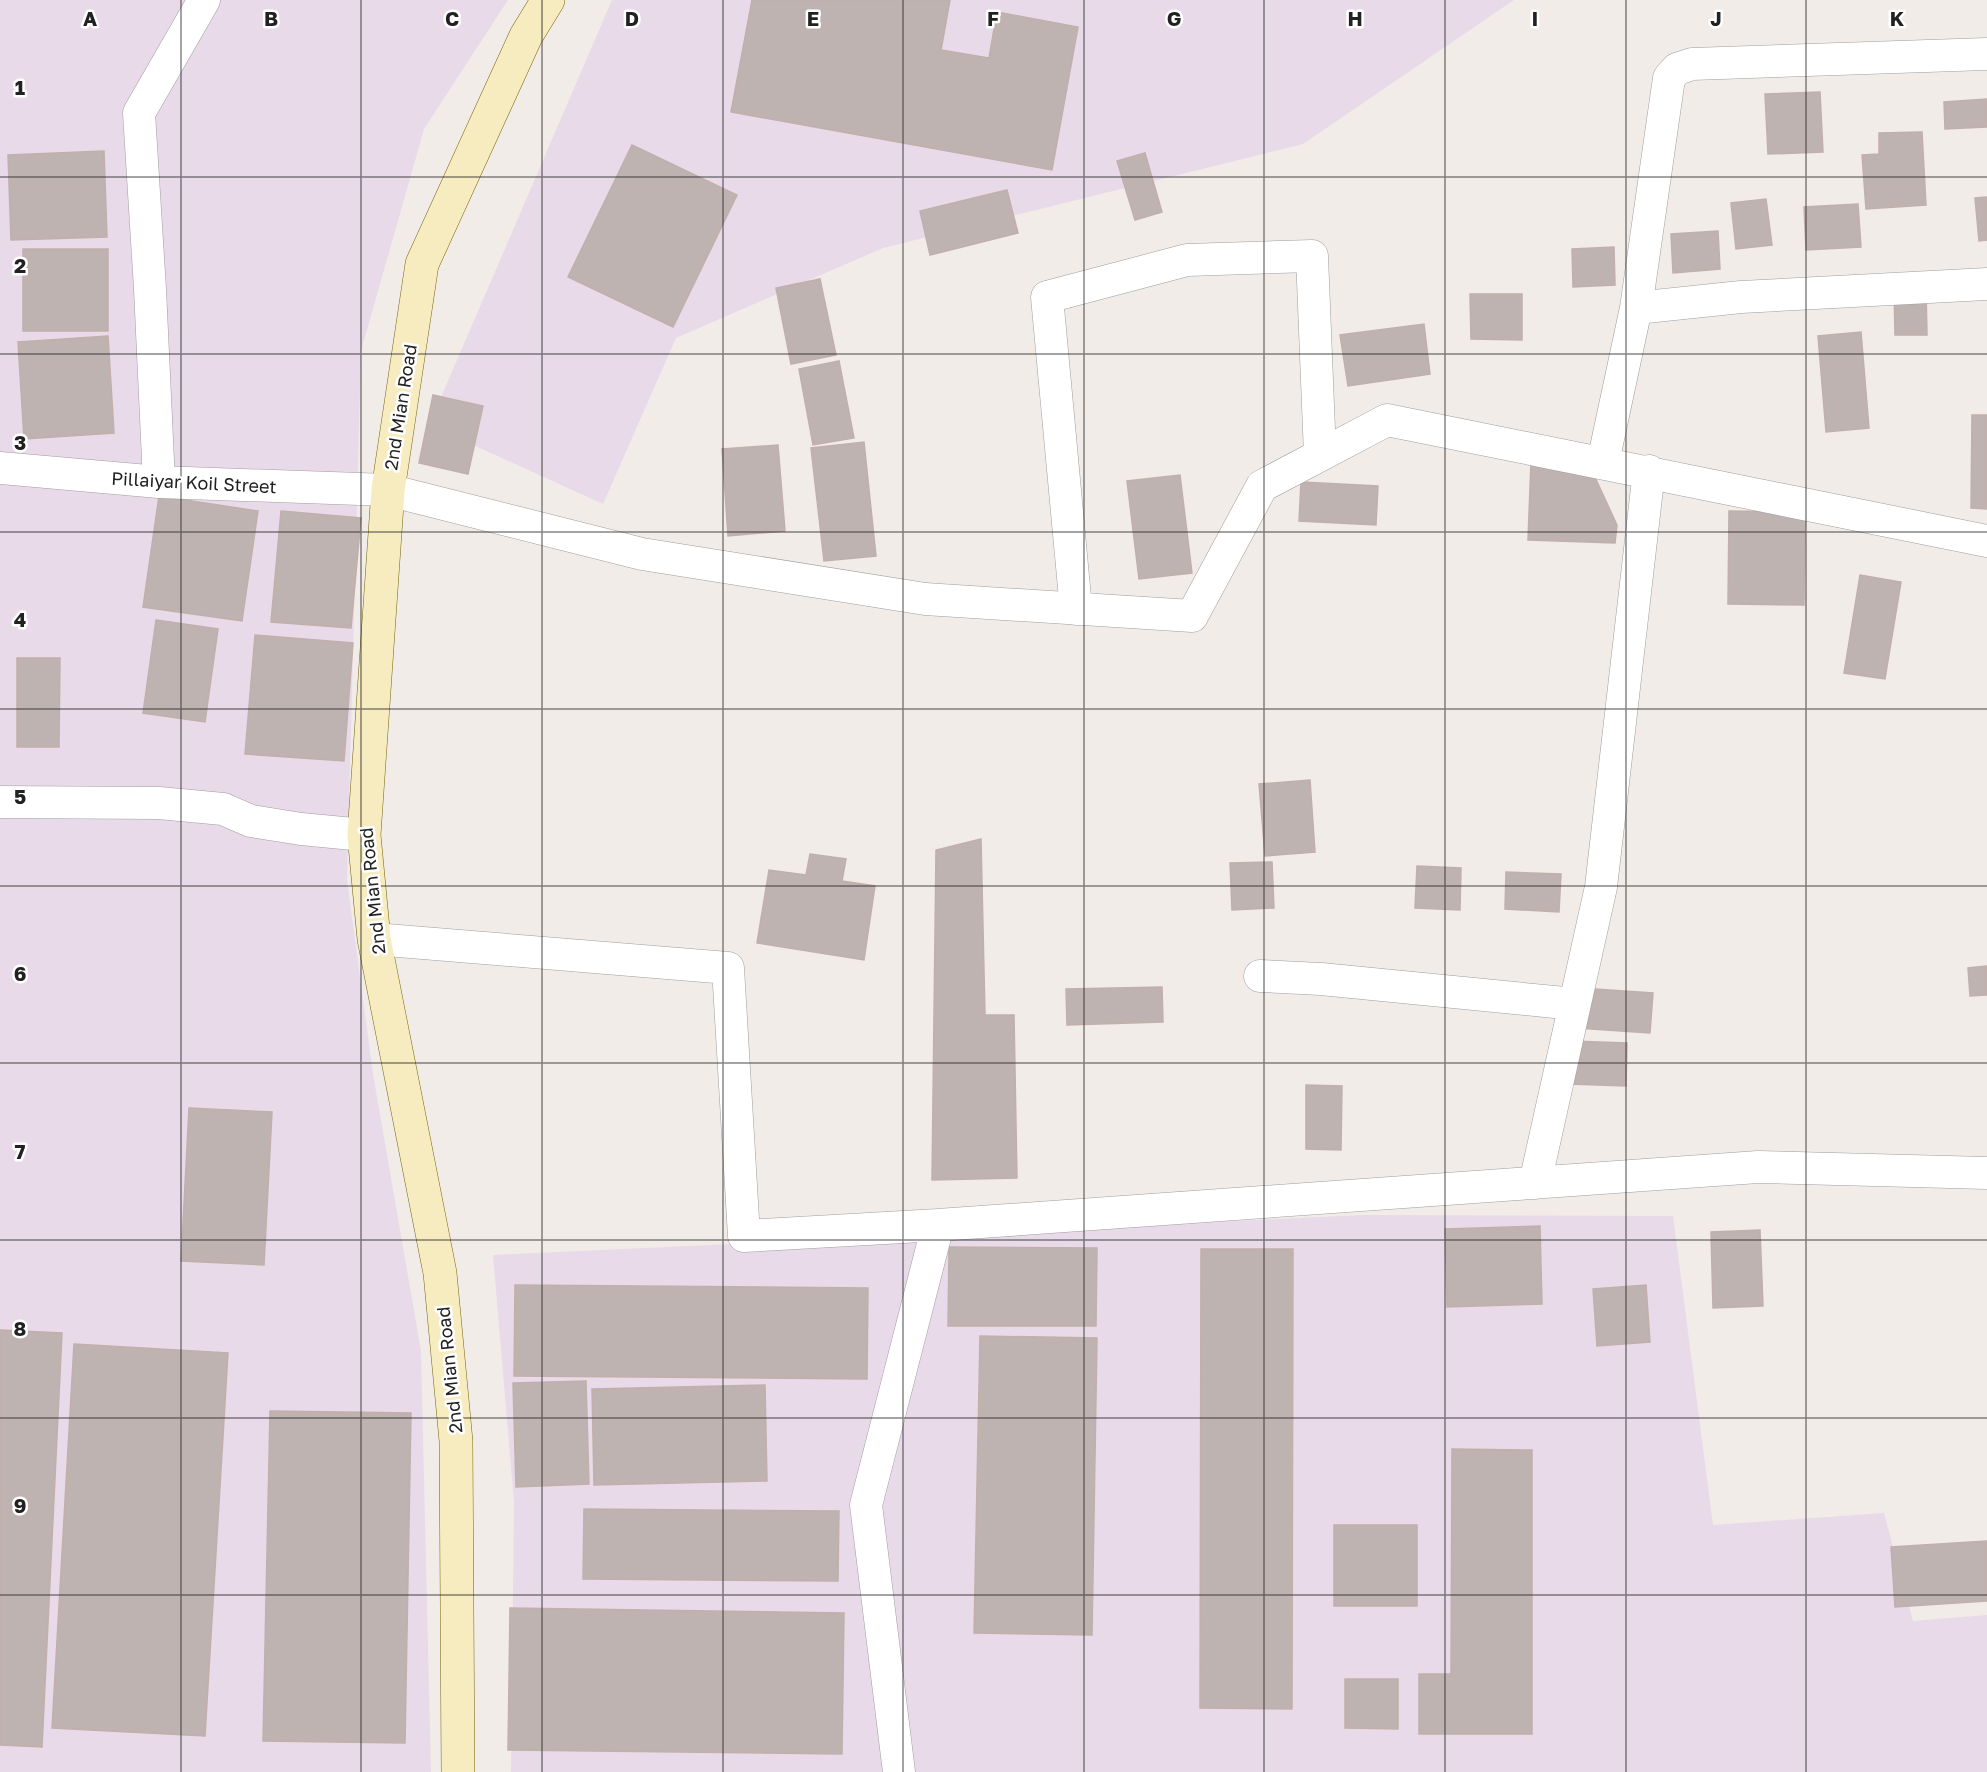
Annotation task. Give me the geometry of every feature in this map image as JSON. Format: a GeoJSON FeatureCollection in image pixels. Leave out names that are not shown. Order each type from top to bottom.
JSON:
{"type":"FeatureCollection","features":[{"type":"Feature","properties":{"kind":"main road","name":"2nd Mian Road"},"geometry":{"type":"LineString","coordinates":[[458,1772],[456,1441],[440,1273],[375,939],[364,835],[388,489],[422,264],[540,2]]}},
{"type":"Feature","properties":{"kind":"street"},"geometry":{"type":"LineString","coordinates":[[159,482],[139,113],[204,0]]}},
{"type":"Feature","properties":{"kind":"street"},"geometry":{"type":"LineString","coordinates":[[1603,462],[1636,308],[1669,78],[1677,69],[1692,64],[1987,54]]}},
{"type":"Feature","properties":{"kind":"street"},"geometry":{"type":"LineString","coordinates":[[1076,609],[1047,297],[1187,260],[1312,256],[1320,455],[1387,420],[1649,471],[1987,541]]}},
{"type":"Feature","properties":{"kind":"street"},"geometry":{"type":"LineString","coordinates":[[1636,308],[1741,297],[1987,284]]}},
{"type":"Feature","properties":{"kind":"street","name":"Pillaiyar Koil Street"},"geometry":{"type":"LineString","coordinates":[[0,468],[159,482],[388,489],[642,554],[925,599],[1192,616],[1262,486],[1320,455]]}},
{"type":"Feature","properties":{"kind":"street"},"geometry":{"type":"LineString","coordinates":[[1535,1183],[1601,887],[1649,471]]}},
{"type":"Feature","properties":{"kind":"street"},"geometry":{"type":"LineString","coordinates":[[0,802],[159,802],[223,809],[251,821],[301,830],[364,835]]}},
{"type":"Feature","properties":{"kind":"street"},"geometry":{"type":"LineString","coordinates":[[375,939],[728,968],[744,1236],[938,1225],[1758,1167],[1987,1173]]}},
{"type":"Feature","properties":{"kind":"street"},"geometry":{"type":"LineString","coordinates":[[1260,976],[1321,979],[1575,1004]]}},
{"type":"Feature","properties":{"kind":"street"},"geometry":{"type":"LineString","coordinates":[[899,1772],[866,1504],[938,1225]]}},
{"type":"Feature","properties":{"kind":"shaded area"},"geometry":{"type":"Polygon","coordinates":[[[0,0],[508,0],[424,129],[361,351],[347,880],[373,1074],[421,1351],[431,1772],[0,1772],[0,0]]]}},
{"type":"Feature","properties":{"kind":"shaded area"},"geometry":{"type":"Polygon","coordinates":[[[612,0],[1514,0],[1303,144],[883,248],[676,338],[603,504],[429,425],[612,0]]]}},
{"type":"Feature","properties":{"kind":"shaded area"},"geometry":{"type":"Polygon","coordinates":[[[1365,1215],[1673,1216],[1713,1525],[1884,1513],[1913,1621],[1987,1615],[1987,1772],[511,1772],[514,1502],[493,1255],[1365,1215]]]}},
{"type":"Feature","properties":{"kind":"building"},"geometry":{"type":"Polygon","coordinates":[[[752,0],[950,0],[941,50],[989,58],[997,12],[1078,27],[1052,170],[731,112],[752,0]]]}},
{"type":"Feature","properties":{"kind":"building"},"geometry":{"type":"Polygon","coordinates":[[[1820,92],[1823,152],[1768,154],[1765,94],[1820,92]]]}},
{"type":"Feature","properties":{"kind":"building"},"geometry":{"type":"Polygon","coordinates":[[[1987,99],[1987,127],[1945,129],[1944,102],[1987,99]]]}},
{"type":"Feature","properties":{"kind":"building"},"geometry":{"type":"Polygon","coordinates":[[[1922,132],[1926,205],[1866,209],[1862,155],[1879,154],[1879,133],[1922,132]]]}},
{"type":"Feature","properties":{"kind":"building"},"geometry":{"type":"Polygon","coordinates":[[[632,145],[737,195],[673,327],[568,277],[632,145]]]}},
{"type":"Feature","properties":{"kind":"building"},"geometry":{"type":"Polygon","coordinates":[[[104,151],[107,237],[11,240],[8,155],[104,151]]]}},
{"type":"Feature","properties":{"kind":"building"},"geometry":{"type":"Polygon","coordinates":[[[1145,153],[1162,212],[1135,220],[1117,161],[1145,153]]]}},
{"type":"Feature","properties":{"kind":"building"},"geometry":{"type":"Polygon","coordinates":[[[1007,190],[1018,233],[930,255],[920,211],[1007,190]]]}},
{"type":"Feature","properties":{"kind":"building"},"geometry":{"type":"Polygon","coordinates":[[[1987,197],[1987,240],[1979,241],[1975,198],[1987,197]]]}},
{"type":"Feature","properties":{"kind":"building"},"geometry":{"type":"Polygon","coordinates":[[[1766,199],[1772,245],[1736,249],[1731,203],[1766,199]]]}},
{"type":"Feature","properties":{"kind":"building"},"geometry":{"type":"Polygon","coordinates":[[[1858,204],[1861,247],[1806,250],[1804,207],[1858,204]]]}},
{"type":"Feature","properties":{"kind":"building"},"geometry":{"type":"Polygon","coordinates":[[[1718,231],[1720,269],[1673,273],[1671,234],[1718,231]]]}},
{"type":"Feature","properties":{"kind":"building"},"geometry":{"type":"Polygon","coordinates":[[[1614,247],[1615,285],[1573,287],[1572,249],[1614,247]]]}},
{"type":"Feature","properties":{"kind":"building"},"geometry":{"type":"Polygon","coordinates":[[[23,249],[108,249],[108,331],[23,331],[23,249]]]}},
{"type":"Feature","properties":{"kind":"building"},"geometry":{"type":"Polygon","coordinates":[[[820,279],[836,355],[791,364],[776,288],[820,279]]]}},
{"type":"Feature","properties":{"kind":"building"},"geometry":{"type":"Polygon","coordinates":[[[1894,289],[1926,289],[1927,335],[1895,335],[1894,289]]]}},
{"type":"Feature","properties":{"kind":"building"},"geometry":{"type":"Polygon","coordinates":[[[1470,294],[1522,294],[1522,340],[1471,339],[1470,294]]]}},
{"type":"Feature","properties":{"kind":"building"},"geometry":{"type":"Polygon","coordinates":[[[1424,324],[1430,374],[1348,386],[1340,335],[1424,324]]]}},
{"type":"Feature","properties":{"kind":"building"},"geometry":{"type":"Polygon","coordinates":[[[1861,332],[1869,428],[1826,432],[1818,336],[1861,332]]]}},
{"type":"Feature","properties":{"kind":"building"},"geometry":{"type":"Polygon","coordinates":[[[108,336],[114,433],[24,439],[18,342],[108,336]]]}},
{"type":"Feature","properties":{"kind":"building"},"geometry":{"type":"Polygon","coordinates":[[[839,361],[854,438],[813,445],[799,369],[839,361]]]}},
{"type":"Feature","properties":{"kind":"building"},"geometry":{"type":"Polygon","coordinates":[[[433,395],[483,406],[468,474],[419,463],[433,395]]]}},
{"type":"Feature","properties":{"kind":"building"},"geometry":{"type":"Polygon","coordinates":[[[1972,415],[1987,415],[1987,509],[1971,508],[1972,415]]]}},
{"type":"Feature","properties":{"kind":"building"},"geometry":{"type":"Polygon","coordinates":[[[864,442],[876,556],[824,561],[811,448],[864,442]]]}},
{"type":"Feature","properties":{"kind":"building"},"geometry":{"type":"Polygon","coordinates":[[[778,445],[785,531],[728,536],[722,449],[778,445]]]}},
{"type":"Feature","properties":{"kind":"building"},"geometry":{"type":"Polygon","coordinates":[[[1531,462],[1566,464],[1566,472],[1593,473],[1617,525],[1615,543],[1528,540],[1531,462]]]}},
{"type":"Feature","properties":{"kind":"building"},"geometry":{"type":"Polygon","coordinates":[[[1180,475],[1192,573],[1139,579],[1127,481],[1180,475]]]}},
{"type":"Feature","properties":{"kind":"building"},"geometry":{"type":"Polygon","coordinates":[[[1301,482],[1378,486],[1376,525],[1299,521],[1301,482]]]}},
{"type":"Feature","properties":{"kind":"building"},"geometry":{"type":"Polygon","coordinates":[[[159,496],[258,511],[242,621],[143,607],[159,496]]]}},
{"type":"Feature","properties":{"kind":"building"},"geometry":{"type":"Polygon","coordinates":[[[281,511],[361,518],[351,628],[271,622],[281,511]]]}},
{"type":"Feature","properties":{"kind":"building"},"geometry":{"type":"Polygon","coordinates":[[[1729,511],[1805,512],[1804,605],[1728,604],[1729,511]]]}},
{"type":"Feature","properties":{"kind":"building"},"geometry":{"type":"Polygon","coordinates":[[[1860,575],[1901,582],[1885,679],[1844,673],[1860,575]]]}},
{"type":"Feature","properties":{"kind":"building"},"geometry":{"type":"Polygon","coordinates":[[[156,620],[218,629],[205,722],[143,713],[156,620]]]}},
{"type":"Feature","properties":{"kind":"building"},"geometry":{"type":"Polygon","coordinates":[[[255,635],[353,643],[344,761],[245,754],[255,635]]]}},
{"type":"Feature","properties":{"kind":"building"},"geometry":{"type":"Polygon","coordinates":[[[17,658],[60,658],[59,747],[17,747],[17,658]]]}},
{"type":"Feature","properties":{"kind":"building"},"geometry":{"type":"Polygon","coordinates":[[[1310,780],[1315,852],[1265,856],[1259,784],[1310,780]]]}},
{"type":"Feature","properties":{"kind":"building"},"geometry":{"type":"Polygon","coordinates":[[[981,839],[985,1015],[1014,1015],[1017,1178],[932,1180],[936,850],[981,839]]]}},
{"type":"Feature","properties":{"kind":"building"},"geometry":{"type":"Polygon","coordinates":[[[810,854],[846,859],[842,881],[875,886],[864,960],[757,943],[769,870],[806,875],[810,854]]]}},
{"type":"Feature","properties":{"kind":"building"},"geometry":{"type":"Polygon","coordinates":[[[1272,862],[1274,908],[1232,910],[1230,863],[1272,862]]]}},
{"type":"Feature","properties":{"kind":"building"},"geometry":{"type":"Polygon","coordinates":[[[1417,866],[1461,868],[1460,910],[1415,908],[1417,866]]]}},
{"type":"Feature","properties":{"kind":"building"},"geometry":{"type":"Polygon","coordinates":[[[1506,872],[1561,874],[1559,912],[1505,909],[1506,872]]]}},
{"type":"Feature","properties":{"kind":"building"},"geometry":{"type":"Polygon","coordinates":[[[1987,966],[1987,995],[1970,996],[1968,968],[1987,966]]]}},
{"type":"Feature","properties":{"kind":"building"},"geometry":{"type":"Polygon","coordinates":[[[1162,987],[1163,1022],[1067,1025],[1066,989],[1162,987]]]}},
{"type":"Feature","properties":{"kind":"building"},"geometry":{"type":"Polygon","coordinates":[[[1580,988],[1653,993],[1650,1033],[1577,1028],[1580,988]]]}},
{"type":"Feature","properties":{"kind":"building"},"geometry":{"type":"Polygon","coordinates":[[[1571,1041],[1627,1043],[1626,1086],[1569,1084],[1571,1041]]]}},
{"type":"Feature","properties":{"kind":"building"},"geometry":{"type":"Polygon","coordinates":[[[1306,1085],[1342,1086],[1341,1150],[1306,1149],[1306,1085]]]}},
{"type":"Feature","properties":{"kind":"building"},"geometry":{"type":"Polygon","coordinates":[[[189,1108],[272,1112],[264,1265],[181,1261],[189,1108]]]}},
{"type":"Feature","properties":{"kind":"building"},"geometry":{"type":"Polygon","coordinates":[[[1540,1226],[1542,1304],[1447,1307],[1445,1229],[1540,1226]]]}},
{"type":"Feature","properties":{"kind":"building"},"geometry":{"type":"Polygon","coordinates":[[[1760,1230],[1763,1306],[1713,1308],[1711,1232],[1760,1230]]]}},
{"type":"Feature","properties":{"kind":"building"},"geometry":{"type":"Polygon","coordinates":[[[949,1247],[1097,1248],[1096,1326],[948,1326],[949,1247]]]}},
{"type":"Feature","properties":{"kind":"building"},"geometry":{"type":"Polygon","coordinates":[[[1201,1249],[1293,1249],[1292,1709],[1200,1708],[1201,1249]]]}},
{"type":"Feature","properties":{"kind":"building"},"geometry":{"type":"Polygon","coordinates":[[[515,1285],[868,1288],[867,1379],[514,1376],[515,1285]]]}},
{"type":"Feature","properties":{"kind":"building"},"geometry":{"type":"Polygon","coordinates":[[[1646,1285],[1650,1342],[1597,1346],[1593,1289],[1646,1285]]]}},
{"type":"Feature","properties":{"kind":"building"},"geometry":{"type":"Polygon","coordinates":[[[0,1330],[62,1333],[42,1747],[0,1745],[0,1330]]]}},
{"type":"Feature","properties":{"kind":"building"},"geometry":{"type":"Polygon","coordinates":[[[980,1336],[1097,1338],[1092,1635],[974,1633],[980,1336]]]}},
{"type":"Feature","properties":{"kind":"building"},"geometry":{"type":"Polygon","coordinates":[[[74,1344],[228,1353],[205,1736],[52,1728],[74,1344]]]}},
{"type":"Feature","properties":{"kind":"building"},"geometry":{"type":"Polygon","coordinates":[[[586,1381],[589,1484],[516,1487],[513,1383],[586,1381]]]}},
{"type":"Feature","properties":{"kind":"building"},"geometry":{"type":"Polygon","coordinates":[[[765,1385],[767,1481],[594,1485],[592,1389],[765,1385]]]}},
{"type":"Feature","properties":{"kind":"building"},"geometry":{"type":"Polygon","coordinates":[[[270,1411],[411,1413],[405,1743],[263,1741],[270,1411]]]}},
{"type":"Feature","properties":{"kind":"building"},"geometry":{"type":"Polygon","coordinates":[[[1452,1449],[1532,1450],[1532,1734],[1419,1734],[1419,1674],[1451,1674],[1452,1449]]]}},
{"type":"Feature","properties":{"kind":"building"},"geometry":{"type":"Polygon","coordinates":[[[584,1509],[839,1511],[838,1581],[583,1579],[584,1509]]]}},
{"type":"Feature","properties":{"kind":"building"},"geometry":{"type":"Polygon","coordinates":[[[1334,1525],[1417,1525],[1417,1606],[1334,1606],[1334,1525]]]}},
{"type":"Feature","properties":{"kind":"building"},"geometry":{"type":"Polygon","coordinates":[[[1987,1541],[1987,1601],[1895,1607],[1891,1547],[1987,1541]]]}},
{"type":"Feature","properties":{"kind":"building"},"geometry":{"type":"Polygon","coordinates":[[[510,1608],[844,1613],[842,1754],[508,1750],[510,1608]]]}},
{"type":"Feature","properties":{"kind":"building"},"geometry":{"type":"Polygon","coordinates":[[[1345,1679],[1398,1679],[1398,1729],[1345,1728],[1345,1679]]]}}]}
